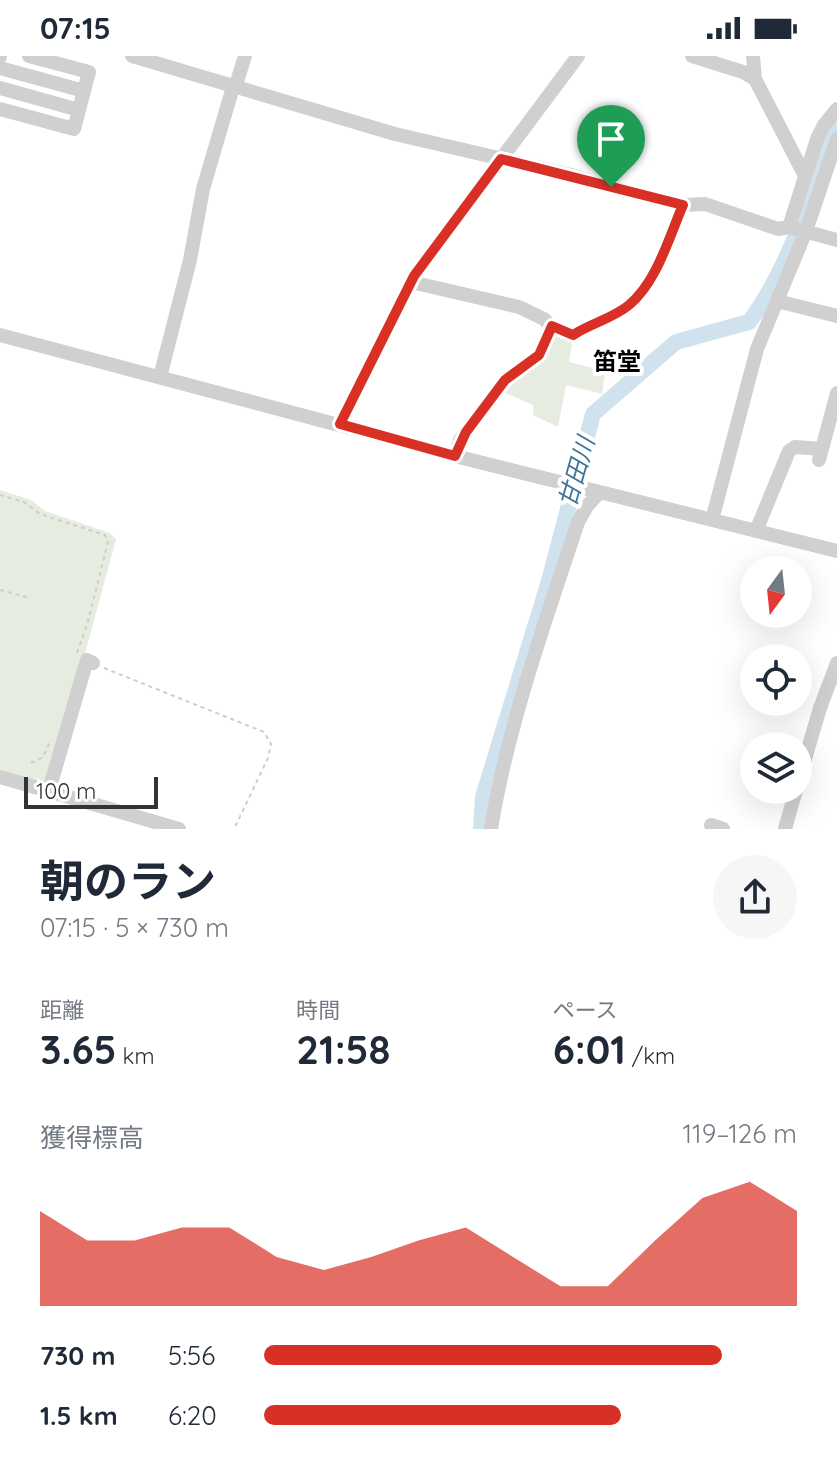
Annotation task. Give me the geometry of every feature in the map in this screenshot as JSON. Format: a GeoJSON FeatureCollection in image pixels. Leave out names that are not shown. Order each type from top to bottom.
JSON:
{"type":"FeatureCollection","features":[{"type":"Feature","properties":{"kind":"street"},"geometry":{"type":"LineString","coordinates":[[132,56],[395,134],[683,205],[698,202],[778,229],[798,229],[837,240]]}},
{"type":"Feature","properties":{"kind":"street"},"geometry":{"type":"LineString","coordinates":[[160,377],[190,260],[203,189],[245,56]]}},
{"type":"Feature","properties":{"kind":"street"},"geometry":{"type":"LineString","coordinates":[[340,424],[411,282],[578,56]]}},
{"type":"Feature","properties":{"kind":"street"},"geometry":{"type":"LineString","coordinates":[[692,56],[743,72],[755,79]]}},
{"type":"Feature","properties":{"kind":"street"},"geometry":{"type":"LineString","coordinates":[[753,56],[755,79],[805,176]]}},
{"type":"Feature","properties":{"kind":"street"},"geometry":{"type":"LineString","coordinates":[[0,109],[74,129],[89,72],[34,57],[34,78],[24,115]]}},
{"type":"Feature","properties":{"kind":"street"},"geometry":{"type":"LineString","coordinates":[[0,68],[84,91]]}},
{"type":"Feature","properties":{"kind":"street"},"geometry":{"type":"LineString","coordinates":[[0,88],[79,110]]}},
{"type":"Feature","properties":{"kind":"street"},"geometry":{"type":"LineString","coordinates":[[798,229],[805,176],[817,139],[837,109]]}},
{"type":"Feature","properties":{"kind":"street"},"geometry":{"type":"LineString","coordinates":[[712,520],[754,361],[777,301],[798,229],[837,139]]}},
{"type":"Feature","properties":{"kind":"street"},"geometry":{"type":"LineString","coordinates":[[411,282],[519,307],[573,335],[616,314],[641,293],[653,274],[683,205]]}},
{"type":"Feature","properties":{"kind":"street"},"geometry":{"type":"LineString","coordinates":[[777,301],[837,316]]}},
{"type":"Feature","properties":{"kind":"street"},"geometry":{"type":"LineString","coordinates":[[455,456],[466,432],[505,380],[539,355],[552,326]]}},
{"type":"Feature","properties":{"kind":"street"},"geometry":{"type":"LineString","coordinates":[[0,335],[599,493],[836,548]]}},
{"type":"Feature","properties":{"kind":"street"},"geometry":{"type":"LineString","coordinates":[[756,531],[789,451],[795,447],[820,455],[837,393]]}},
{"type":"Feature","properties":{"kind":"street"},"geometry":{"type":"LineString","coordinates":[[491,829],[497,784],[539,639],[578,522],[599,493]]}},
{"type":"Feature","properties":{"kind":"street"},"geometry":{"type":"LineString","coordinates":[[49,790],[87,660],[93,663]]}},
{"type":"Feature","properties":{"kind":"street"},"geometry":{"type":"LineString","coordinates":[[812,735],[837,663]]}},
{"type":"Feature","properties":{"kind":"street"},"geometry":{"type":"LineString","coordinates":[[0,777],[179,829]]}},
{"type":"Feature","properties":{"kind":"street"},"geometry":{"type":"LineString","coordinates":[[785,829],[792,804]]}},
{"type":"Feature","properties":{"kind":"path"},"geometry":{"type":"LineString","coordinates":[[0,495],[24,502],[40,514],[105,535],[108,542],[87,625],[74,661]]}},
{"type":"Feature","properties":{"kind":"path"},"geometry":{"type":"LineString","coordinates":[[0,590],[30,598]]}},
{"type":"Feature","properties":{"kind":"path"},"geometry":{"type":"LineString","coordinates":[[93,663],[264,732],[271,744],[268,758],[234,829]]}},
{"type":"Feature","properties":{"kind":"path"},"geometry":{"type":"LineString","coordinates":[[31,763],[43,757],[51,740]]}},
{"type":"Feature","properties":{"kind":"shaded area"},"geometry":{"type":"Polygon","coordinates":[[[553,332],[573,339],[569,362],[605,371],[602,394],[566,385],[558,427],[533,415],[533,405],[501,391],[553,332]]]}},
{"type":"Feature","properties":{"kind":"shaded area"},"geometry":{"type":"Polygon","coordinates":[[[0,490],[31,500],[45,511],[110,533],[116,539],[49,787],[0,774],[0,490]]]}},
{"type":"Feature","properties":{"kind":"waterway","name":"甘田川"},"geometry":{"type":"LineString","coordinates":[[481,829],[483,797],[549,581],[593,414],[676,342],[749,322],[791,247],[819,157],[837,122]]}},
{"type":"Feature","properties":{"kind":"district","name":"笛堂"},"geometry":{"type":"Point","coordinates":[617,361]}},
{"type":"Feature","properties":{"kind":"route"},"geometry":{"type":"LineString","coordinates":[[501,159],[611,187],[683,205],[653,274],[630,304],[573,335],[552,326],[539,355],[505,380],[460,440],[455,456],[340,424],[414,276],[501,159]]}}]}
